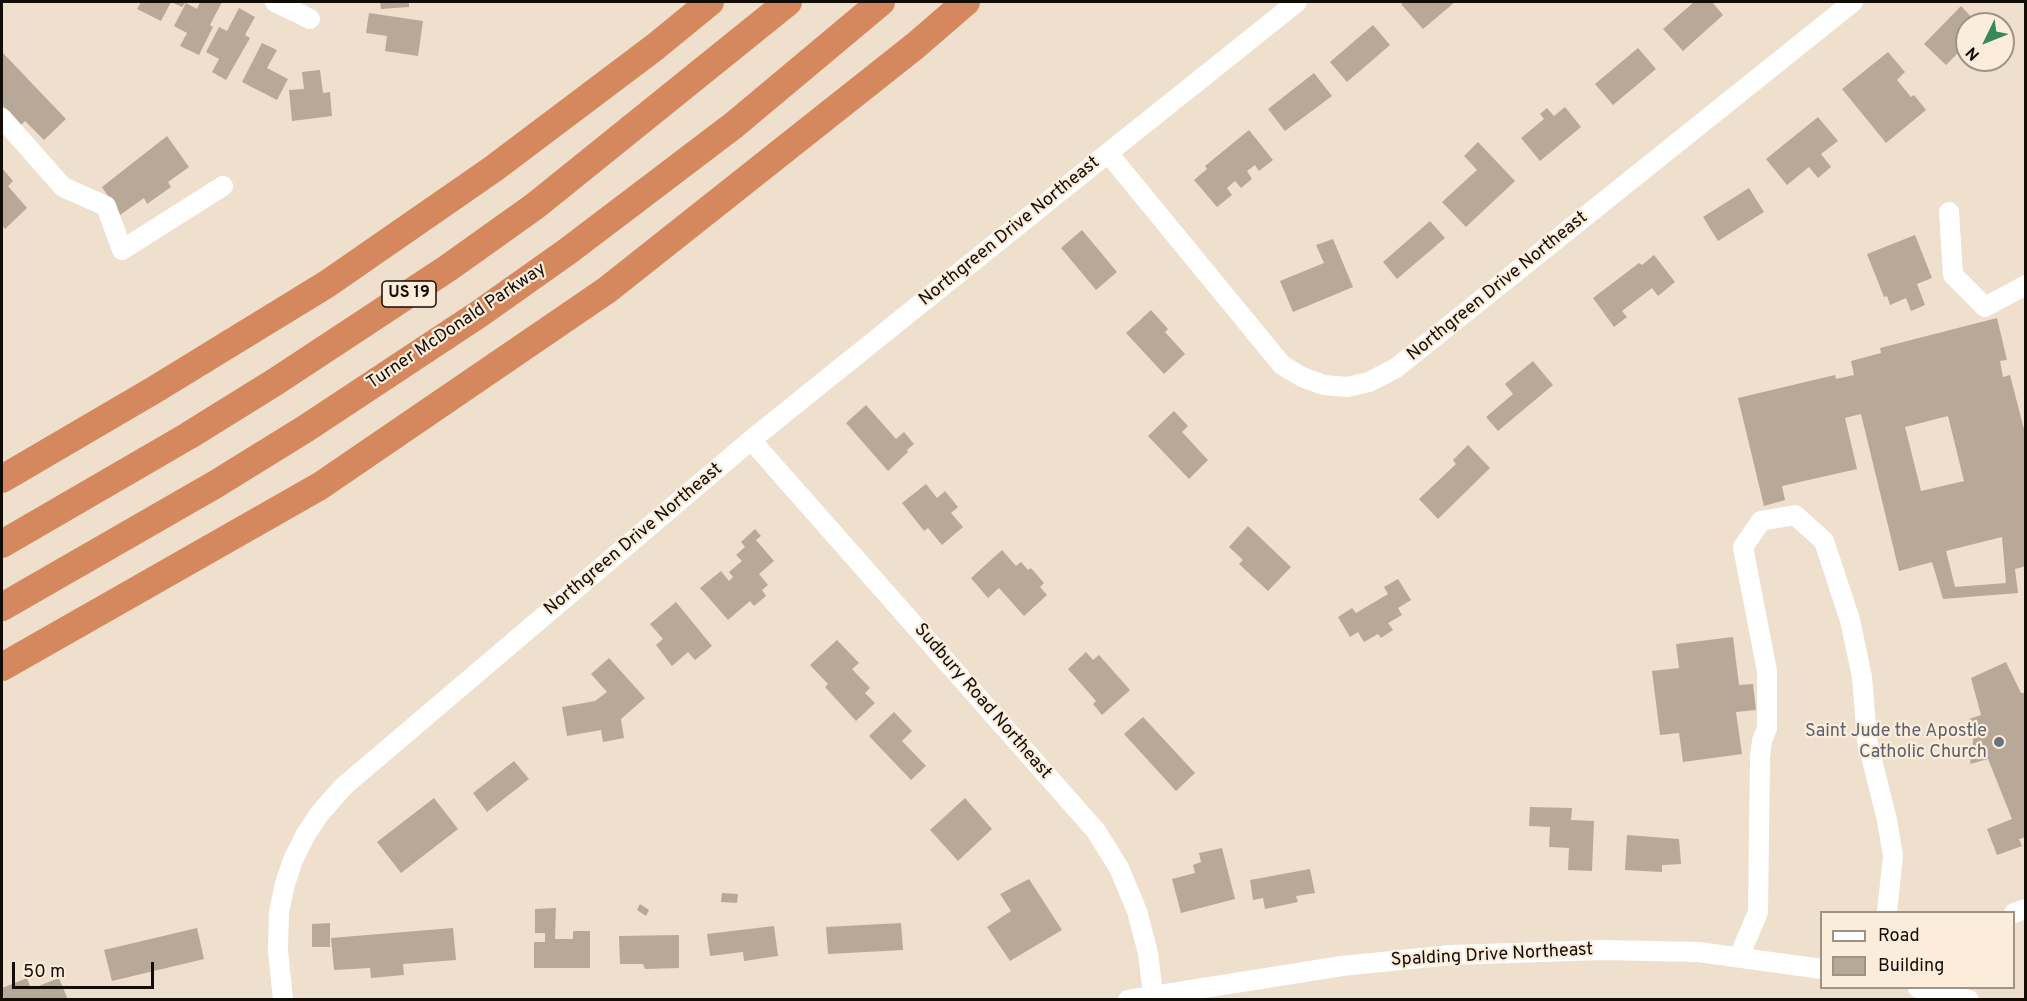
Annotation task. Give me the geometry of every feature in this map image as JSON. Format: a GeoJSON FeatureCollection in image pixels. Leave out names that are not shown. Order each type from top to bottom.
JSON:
{"type":"FeatureCollection","features":[{"type":"Feature","properties":{"kind":"highway"},"geometry":{"type":"LineString","coordinates":[[2,479],[154,390],[327,284],[493,169],[655,47],[710,2]]}},
{"type":"Feature","properties":{"kind":"highway","name":"US 19"},"geometry":{"type":"LineString","coordinates":[[2,544],[217,418],[448,268],[535,206],[788,2]]}},
{"type":"Feature","properties":{"kind":"highway","name":"Turner McDonald Parkway"},"geometry":{"type":"LineString","coordinates":[[2,607],[216,484],[315,423],[479,314],[577,244],[724,132],[881,2]]}},
{"type":"Feature","properties":{"kind":"highway"},"geometry":{"type":"LineString","coordinates":[[2,667],[320,486],[607,290],[915,46],[966,2]]}},
{"type":"Feature","properties":{"kind":"street"},"geometry":{"type":"LineString","coordinates":[[275,2],[310,19]]}},
{"type":"Feature","properties":{"kind":"street","name":"Northgreen Drive Northeast"},"geometry":{"type":"LineString","coordinates":[[283,999],[278,951],[279,912],[285,884],[293,860],[306,834],[320,813],[344,786],[752,440],[1297,2]]}},
{"type":"Feature","properties":{"kind":"street","name":"Northgreen Drive Northeast"},"geometry":{"type":"LineString","coordinates":[[1108,153],[1282,365],[1302,378],[1324,385],[1347,387],[1369,382],[1396,368],[1853,2]]}},
{"type":"Feature","properties":{"kind":"street"},"geometry":{"type":"LineString","coordinates":[[2,118],[63,187],[106,206],[122,250],[223,186]]}},
{"type":"Feature","properties":{"kind":"street"},"geometry":{"type":"LineString","coordinates":[[1949,212],[1953,275],[1985,307],[2025,285]]}},
{"type":"Feature","properties":{"kind":"street","name":"Sudbury Road Northeast"},"geometry":{"type":"LineString","coordinates":[[752,440],[1096,831],[1119,868],[1137,911],[1148,953],[1153,995]]}},
{"type":"Feature","properties":{"kind":"street"},"geometry":{"type":"LineString","coordinates":[[1739,957],[1758,912],[1760,757],[1762,741],[1767,728],[1767,671],[1743,547],[1761,521],[1795,515],[1824,541],[1850,620],[1862,677],[1867,740],[1887,820],[1893,856],[1890,911]]}},
{"type":"Feature","properties":{"kind":"street","name":"Spalding Drive Northeast"},"geometry":{"type":"LineString","coordinates":[[1128,999],[1342,966],[1450,954],[1602,950],[1698,952],[1820,969]]}},
{"type":"Feature","properties":{"kind":"street"},"geometry":{"type":"LineString","coordinates":[[1923,989],[1969,999]]}},
{"type":"Feature","properties":{"kind":"building"},"geometry":{"type":"Polygon","coordinates":[[[141,2],[171,2],[161,21],[137,9],[141,2]]]}},
{"type":"Feature","properties":{"kind":"building"},"geometry":{"type":"Polygon","coordinates":[[[171,2],[186,2],[182,7],[171,2]]]}},
{"type":"Feature","properties":{"kind":"building"},"geometry":{"type":"Polygon","coordinates":[[[200,2],[222,2],[210,25],[213,27],[199,55],[180,46],[187,33],[174,26],[186,3],[197,9],[200,2]]]}},
{"type":"Feature","properties":{"kind":"building"},"geometry":{"type":"Polygon","coordinates":[[[380,2],[409,2],[409,7],[381,9],[380,2]]]}},
{"type":"Feature","properties":{"kind":"building"},"geometry":{"type":"Polygon","coordinates":[[[1404,2],[1455,2],[1423,29],[1401,4],[1404,2]]]}},
{"type":"Feature","properties":{"kind":"building"},"geometry":{"type":"Polygon","coordinates":[[[1694,2],[1712,2],[1723,15],[1683,51],[1663,29],[1694,2]]]}},
{"type":"Feature","properties":{"kind":"building"},"geometry":{"type":"Polygon","coordinates":[[[1961,6],[1967,12],[1955,12],[1961,6]]]}},
{"type":"Feature","properties":{"kind":"building"},"geometry":{"type":"Polygon","coordinates":[[[239,8],[255,17],[245,35],[250,38],[226,80],[212,72],[219,59],[206,52],[219,27],[227,31],[239,8]]]}},
{"type":"Feature","properties":{"kind":"building"},"geometry":{"type":"Polygon","coordinates":[[[1955,12],[1955,56],[1946,65],[1924,44],[1955,12]]]}},
{"type":"Feature","properties":{"kind":"building"},"geometry":{"type":"Polygon","coordinates":[[[369,13],[423,21],[418,56],[385,51],[387,36],[366,33],[369,13]]]}},
{"type":"Feature","properties":{"kind":"building"},"geometry":{"type":"Polygon","coordinates":[[[1373,25],[1390,45],[1347,82],[1330,62],[1373,25]]]}},
{"type":"Feature","properties":{"kind":"building"},"geometry":{"type":"Polygon","coordinates":[[[262,43],[277,50],[267,68],[288,79],[277,100],[242,82],[262,43]]]}},
{"type":"Feature","properties":{"kind":"building"},"geometry":{"type":"Polygon","coordinates":[[[1638,48],[1656,69],[1613,105],[1595,84],[1638,48]]]}},
{"type":"Feature","properties":{"kind":"building"},"geometry":{"type":"Polygon","coordinates":[[[2,52],[66,119],[44,140],[25,121],[21,125],[2,105],[2,52]]]}},
{"type":"Feature","properties":{"kind":"building"},"geometry":{"type":"Polygon","coordinates":[[[1888,52],[1905,72],[1897,80],[1926,110],[1886,143],[1842,89],[1888,52]]]}},
{"type":"Feature","properties":{"kind":"building"},"geometry":{"type":"Polygon","coordinates":[[[320,70],[323,93],[330,92],[332,116],[292,121],[289,90],[304,89],[302,72],[320,70]]]}},
{"type":"Feature","properties":{"kind":"building"},"geometry":{"type":"Polygon","coordinates":[[[1314,73],[1332,96],[1285,131],[1268,109],[1314,73]]]}},
{"type":"Feature","properties":{"kind":"building"},"geometry":{"type":"Polygon","coordinates":[[[1565,107],[1581,127],[1540,161],[1521,138],[1544,119],[1540,114],[1547,108],[1554,116],[1565,107]]]}},
{"type":"Feature","properties":{"kind":"building"},"geometry":{"type":"Polygon","coordinates":[[[1818,117],[1838,141],[1821,154],[1831,167],[1818,178],[1809,167],[1787,185],[1766,159],[1818,117]]]}},
{"type":"Feature","properties":{"kind":"building"},"geometry":{"type":"Polygon","coordinates":[[[1249,130],[1273,160],[1259,171],[1255,165],[1247,171],[1252,179],[1241,188],[1235,181],[1227,188],[1232,195],[1217,207],[1194,180],[1207,169],[1205,166],[1249,130]]]}},
{"type":"Feature","properties":{"kind":"building"},"geometry":{"type":"Polygon","coordinates":[[[167,136],[189,167],[168,182],[171,187],[147,204],[144,198],[120,215],[102,187],[167,136]]]}},
{"type":"Feature","properties":{"kind":"building"},"geometry":{"type":"Polygon","coordinates":[[[1478,142],[1515,181],[1466,227],[1442,202],[1477,170],[1464,156],[1478,142]]]}},
{"type":"Feature","properties":{"kind":"building"},"geometry":{"type":"Polygon","coordinates":[[[2,168],[13,181],[8,186],[27,208],[5,229],[2,225],[2,168]]]}},
{"type":"Feature","properties":{"kind":"building"},"geometry":{"type":"Polygon","coordinates":[[[1749,188],[1764,212],[1718,241],[1703,217],[1749,188]]]}},
{"type":"Feature","properties":{"kind":"building"},"geometry":{"type":"Polygon","coordinates":[[[1430,221],[1445,238],[1397,279],[1383,262],[1430,221]]]}},
{"type":"Feature","properties":{"kind":"building"},"geometry":{"type":"Polygon","coordinates":[[[1082,230],[1117,272],[1096,290],[1061,248],[1082,230]]]}},
{"type":"Feature","properties":{"kind":"building"},"geometry":{"type":"Polygon","coordinates":[[[1915,235],[1932,278],[1917,284],[1925,305],[1911,311],[1906,298],[1890,305],[1887,296],[1884,297],[1867,254],[1915,235]]]}},
{"type":"Feature","properties":{"kind":"building"},"geometry":{"type":"Polygon","coordinates":[[[1333,239],[1353,287],[1293,312],[1280,281],[1324,263],[1316,245],[1333,239]]]}},
{"type":"Feature","properties":{"kind":"building"},"geometry":{"type":"Polygon","coordinates":[[[1654,255],[1675,282],[1658,296],[1652,288],[1622,311],[1627,317],[1614,327],[1593,298],[1639,263],[1642,265],[1654,255]]]}},
{"type":"Feature","properties":{"kind":"building"},"geometry":{"type":"Polygon","coordinates":[[[1151,310],[1168,329],[1165,332],[1185,354],[1164,374],[1126,333],[1151,310]]]}},
{"type":"Feature","properties":{"kind":"building"},"geometry":{"type":"Polygon","coordinates":[[[1997,318],[2007,360],[2000,361],[2003,377],[2010,375],[2026,437],[2026,566],[2015,569],[2018,593],[1943,599],[1932,562],[1899,571],[1861,414],[1845,418],[1857,469],[1782,486],[1785,500],[1764,506],[1738,398],[1835,375],[1836,379],[1854,375],[1851,361],[1881,353],[1880,348],[1997,318]],[[1948,416],[1905,427],[1921,491],[1964,481],[1948,416]],[[2002,537],[1946,551],[1955,587],[2006,583],[2002,537]]]}},
{"type":"Feature","properties":{"kind":"building"},"geometry":{"type":"Polygon","coordinates":[[[1533,361],[1553,385],[1498,431],[1486,417],[1513,394],[1505,384],[1533,361]]]}},
{"type":"Feature","properties":{"kind":"building"},"geometry":{"type":"Polygon","coordinates":[[[866,405],[896,439],[904,432],[914,444],[888,471],[846,423],[866,405]]]}},
{"type":"Feature","properties":{"kind":"building"},"geometry":{"type":"Polygon","coordinates":[[[1174,411],[1188,426],[1182,432],[1208,460],[1189,479],[1148,436],[1174,411]]]}},
{"type":"Feature","properties":{"kind":"building"},"geometry":{"type":"Polygon","coordinates":[[[1468,445],[1490,468],[1438,519],[1419,499],[1456,464],[1453,460],[1468,445]]]}},
{"type":"Feature","properties":{"kind":"building"},"geometry":{"type":"Polygon","coordinates":[[[926,484],[937,498],[945,491],[958,507],[951,513],[963,527],[942,545],[928,528],[924,531],[902,503],[926,484]]]}},
{"type":"Feature","properties":{"kind":"building"},"geometry":{"type":"Polygon","coordinates":[[[1248,526],[1291,567],[1268,591],[1239,564],[1243,560],[1229,547],[1248,526]]]}},
{"type":"Feature","properties":{"kind":"building"},"geometry":{"type":"Polygon","coordinates":[[[755,529],[761,536],[756,540],[774,561],[759,574],[768,585],[762,590],[766,596],[754,606],[750,601],[728,620],[700,588],[721,571],[729,581],[733,577],[729,572],[742,561],[736,555],[745,547],[741,542],[755,529]]]}},
{"type":"Feature","properties":{"kind":"building"},"geometry":{"type":"Polygon","coordinates":[[[1002,550],[1016,566],[1021,562],[1028,570],[1031,568],[1044,583],[1040,587],[1047,595],[1024,616],[999,588],[988,598],[971,578],[1002,550]]]}},
{"type":"Feature","properties":{"kind":"building"},"geometry":{"type":"Polygon","coordinates":[[[1398,579],[1411,600],[1398,608],[1402,615],[1388,623],[1393,630],[1381,638],[1378,634],[1364,642],[1358,632],[1350,637],[1338,617],[1352,608],[1356,613],[1388,594],[1384,587],[1398,579]]]}},
{"type":"Feature","properties":{"kind":"building"},"geometry":{"type":"Polygon","coordinates":[[[676,602],[712,646],[695,660],[688,652],[672,666],[656,645],[663,639],[650,624],[676,602]]]}},
{"type":"Feature","properties":{"kind":"building"},"geometry":{"type":"Polygon","coordinates":[[[1733,637],[1739,685],[1753,684],[1756,710],[1736,712],[1742,754],[1683,762],[1679,733],[1660,735],[1652,671],[1679,668],[1676,644],[1733,637]]]}},
{"type":"Feature","properties":{"kind":"building"},"geometry":{"type":"Polygon","coordinates":[[[837,640],[859,663],[852,669],[870,688],[865,693],[875,703],[856,721],[825,687],[828,684],[810,665],[837,640]]]}},
{"type":"Feature","properties":{"kind":"building"},"geometry":{"type":"Polygon","coordinates":[[[1086,652],[1093,660],[1099,655],[1130,690],[1102,715],[1093,704],[1096,701],[1068,669],[1086,652]]]}},
{"type":"Feature","properties":{"kind":"building"},"geometry":{"type":"Polygon","coordinates":[[[609,658],[645,698],[621,719],[624,738],[603,742],[601,730],[567,736],[562,707],[595,701],[607,692],[591,674],[609,658]]]}},
{"type":"Feature","properties":{"kind":"building","name":"Saint Jude the Apostle Catholic Church"},"geometry":{"type":"Polygon","coordinates":[[[2006,662],[2021,693],[2026,693],[2026,837],[2019,839],[2022,846],[1997,855],[1987,829],[2012,819],[1988,759],[1970,764],[1975,726],[1969,719],[1981,715],[1971,678],[2006,662]]]}},
{"type":"Feature","properties":{"kind":"building"},"geometry":{"type":"Polygon","coordinates":[[[894,712],[912,731],[902,741],[926,766],[911,780],[869,736],[894,712]]]}},
{"type":"Feature","properties":{"kind":"building"},"geometry":{"type":"Polygon","coordinates":[[[1143,717],[1195,773],[1176,791],[1124,734],[1143,717]]]}},
{"type":"Feature","properties":{"kind":"building"},"geometry":{"type":"Polygon","coordinates":[[[514,761],[529,779],[487,812],[473,793],[514,761]]]}},
{"type":"Feature","properties":{"kind":"building"},"geometry":{"type":"Polygon","coordinates":[[[434,798],[458,829],[401,873],[377,842],[434,798]]]}},
{"type":"Feature","properties":{"kind":"building"},"geometry":{"type":"Polygon","coordinates":[[[965,798],[992,829],[958,861],[930,830],[965,798]]]}},
{"type":"Feature","properties":{"kind":"building"},"geometry":{"type":"Polygon","coordinates":[[[1530,807],[1572,808],[1571,820],[1594,821],[1592,871],[1568,870],[1569,848],[1549,847],[1550,827],[1529,826],[1530,807]]]}},
{"type":"Feature","properties":{"kind":"building"},"geometry":{"type":"Polygon","coordinates":[[[1627,835],[1679,839],[1681,864],[1662,865],[1662,872],[1625,870],[1627,835]]]}},
{"type":"Feature","properties":{"kind":"building"},"geometry":{"type":"Polygon","coordinates":[[[1222,848],[1235,899],[1181,913],[1172,879],[1195,873],[1193,865],[1201,862],[1199,853],[1222,848]]]}},
{"type":"Feature","properties":{"kind":"building"},"geometry":{"type":"Polygon","coordinates":[[[1310,869],[1315,893],[1296,896],[1298,902],[1265,909],[1263,898],[1253,900],[1250,880],[1310,869]]]}},
{"type":"Feature","properties":{"kind":"building"},"geometry":{"type":"Polygon","coordinates":[[[1029,879],[1062,930],[1010,961],[987,927],[1011,911],[1000,894],[1029,879]]]}},
{"type":"Feature","properties":{"kind":"building"},"geometry":{"type":"Polygon","coordinates":[[[722,893],[738,894],[737,903],[721,902],[722,893]]]}},
{"type":"Feature","properties":{"kind":"building"},"geometry":{"type":"Polygon","coordinates":[[[640,904],[649,910],[646,916],[637,910],[640,904]]]}},
{"type":"Feature","properties":{"kind":"building"},"geometry":{"type":"Polygon","coordinates":[[[556,908],[555,939],[573,939],[573,931],[590,931],[590,968],[534,968],[534,942],[545,942],[545,933],[535,933],[535,909],[556,908]]]}},
{"type":"Feature","properties":{"kind":"building"},"geometry":{"type":"Polygon","coordinates":[[[330,923],[330,947],[312,947],[312,924],[330,923]]]}},
{"type":"Feature","properties":{"kind":"building"},"geometry":{"type":"Polygon","coordinates":[[[901,923],[903,950],[828,954],[826,927],[901,923]]]}},
{"type":"Feature","properties":{"kind":"building"},"geometry":{"type":"Polygon","coordinates":[[[774,926],[778,956],[744,961],[743,952],[710,956],[707,934],[774,926]]]}},
{"type":"Feature","properties":{"kind":"building"},"geometry":{"type":"Polygon","coordinates":[[[197,928],[204,959],[112,981],[104,950],[197,928]]]}},
{"type":"Feature","properties":{"kind":"building"},"geometry":{"type":"Polygon","coordinates":[[[453,928],[456,960],[403,964],[404,975],[371,978],[370,968],[334,970],[331,938],[453,928]]]}},
{"type":"Feature","properties":{"kind":"building"},"geometry":{"type":"Polygon","coordinates":[[[679,935],[679,968],[645,969],[643,964],[620,964],[619,936],[679,935]]]}},
{"type":"Feature","properties":{"kind":"building"},"geometry":{"type":"Polygon","coordinates":[[[27,978],[31,989],[59,978],[68,1000],[4,1000],[2,988],[27,978]]]}},
{"type":"Feature","properties":{"kind":"place","name":"Saint Jude the Apostle Catholic Church"},"geometry":{"type":"Point","coordinates":[1999,742]}}]}
